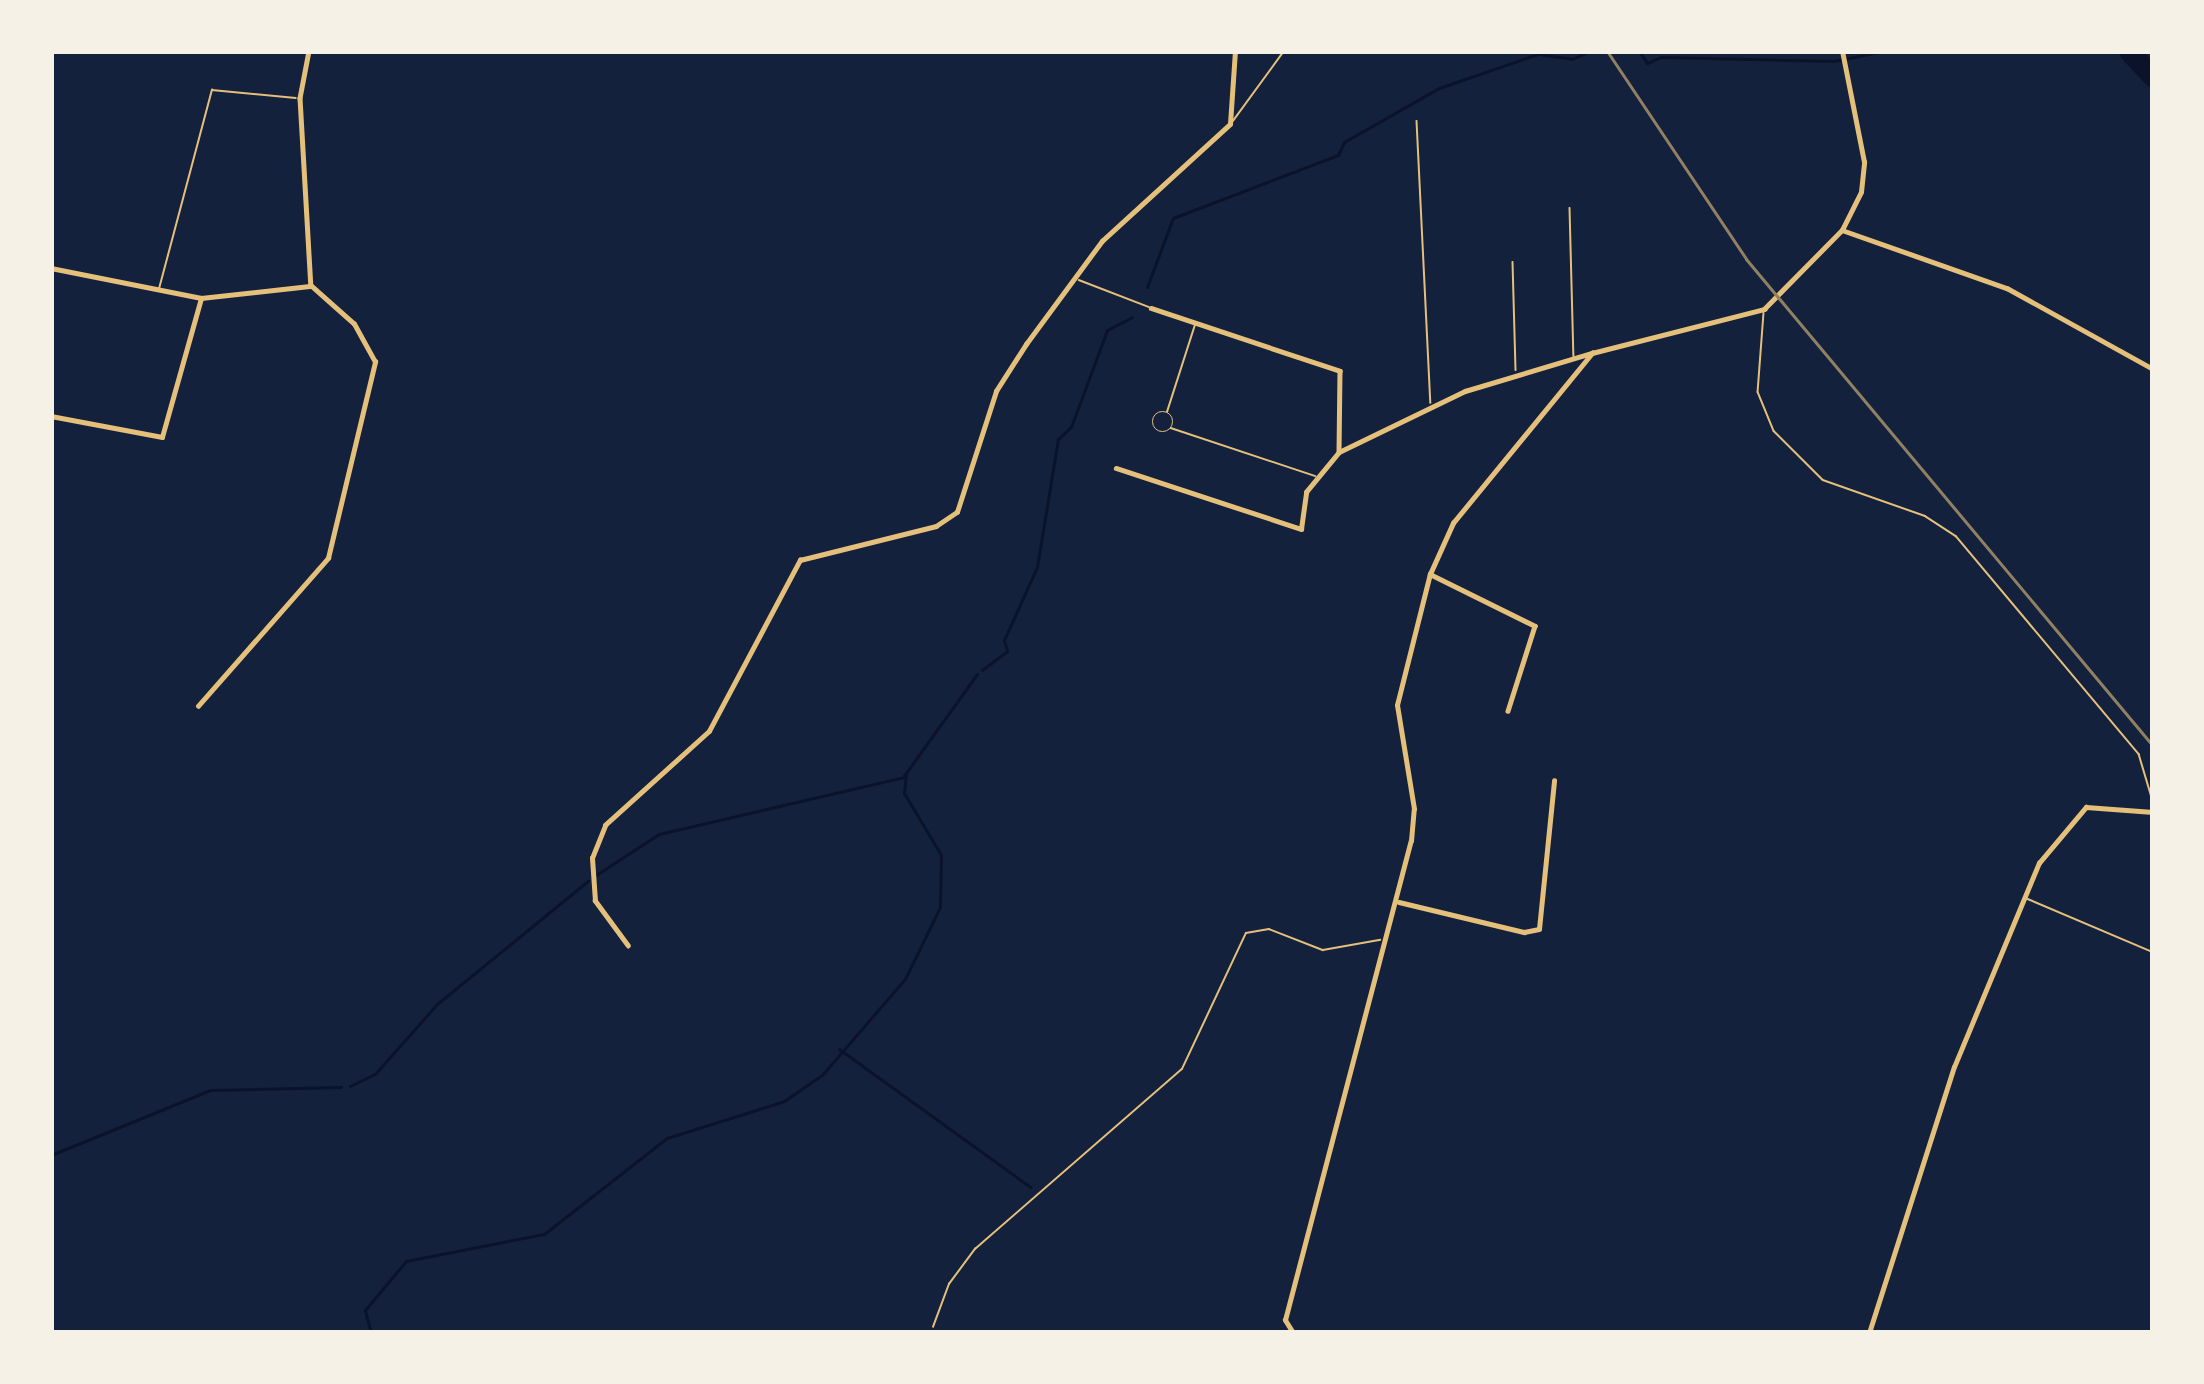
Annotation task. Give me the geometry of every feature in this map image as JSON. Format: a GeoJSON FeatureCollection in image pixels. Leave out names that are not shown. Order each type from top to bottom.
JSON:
{"type":"FeatureCollection","features":[{"type":"Feature","properties":{"kind":"street"},"geometry":{"type":"LineString","coordinates":[[197,706],[328,558],[375,362],[354,325],[310,286],[300,98],[309,51]]}},
{"type":"Feature","properties":{"kind":"street"},"geometry":{"type":"LineString","coordinates":[[628,946],[595,901],[592,858],[605,825],[709,731],[800,560],[936,526],[958,512],[996,391],[1075,278],[1127,216],[1230,124],[1235,51]]}},
{"type":"Feature","properties":{"kind":"street"},"geometry":{"type":"LineString","coordinates":[[1116,468],[1301,529],[1315,476],[1339,452],[1431,407],[1574,356],[1764,309],[1842,230],[1862,192],[1864,162],[1843,56]]}},
{"type":"Feature","properties":{"kind":"street"},"geometry":{"type":"LineString","coordinates":[[1842,230],[2007,288],[2153,370]]}},
{"type":"Feature","properties":{"kind":"street"},"geometry":{"type":"LineString","coordinates":[[51,268],[201,298],[310,286]]}},
{"type":"Feature","properties":{"kind":"street"},"geometry":{"type":"LineString","coordinates":[[51,416],[162,437],[201,298]]}},
{"type":"Feature","properties":{"kind":"street"},"geometry":{"type":"LineString","coordinates":[[1151,308],[1340,371],[1339,452]]}},
{"type":"Feature","properties":{"kind":"street"},"geometry":{"type":"LineString","coordinates":[[1293,1333],[1285,1321],[1399,902],[1414,809],[1397,705],[1430,574],[1453,524],[1592,353]]}},
{"type":"Feature","properties":{"kind":"street"},"geometry":{"type":"LineString","coordinates":[[1430,574],[1534,626],[1508,711]]}},
{"type":"Feature","properties":{"kind":"street"},"geometry":{"type":"LineString","coordinates":[[1399,902],[1524,932],[1539,929],[1554,781]]}},
{"type":"Feature","properties":{"kind":"street"},"geometry":{"type":"LineString","coordinates":[[1869,1333],[1954,1067],[2025,898],[2077,812],[2153,812]]}},
{"type":"Feature","properties":{"kind":"lane"},"geometry":{"type":"LineString","coordinates":[[1230,124],[1284,51]]}},
{"type":"Feature","properties":{"kind":"lane"},"geometry":{"type":"LineString","coordinates":[[159,289],[212,90],[300,98]]}},
{"type":"Feature","properties":{"kind":"lane"},"geometry":{"type":"LineString","coordinates":[[1417,121],[1431,407]]}},
{"type":"Feature","properties":{"kind":"lane"},"geometry":{"type":"LineString","coordinates":[[1570,208],[1574,356]]}},
{"type":"Feature","properties":{"kind":"lane"},"geometry":{"type":"LineString","coordinates":[[1513,262],[1516,374]]}},
{"type":"Feature","properties":{"kind":"lane"},"geometry":{"type":"LineString","coordinates":[[1075,278],[1151,308]]}},
{"type":"Feature","properties":{"kind":"lane"},"geometry":{"type":"LineString","coordinates":[[1764,309],[1758,392],[1774,431],[1823,480],[1925,517],[1956,536],[2139,754],[2153,801]]}},
{"type":"Feature","properties":{"kind":"lane"},"geometry":{"type":"LineString","coordinates":[[1196,322],[1167,412],[1152,424],[1161,432],[1172,428],[1315,476]]}},
{"type":"Feature","properties":{"kind":"lane"},"geometry":{"type":"LineString","coordinates":[[1167,412],[1172,428]]}},
{"type":"Feature","properties":{"kind":"lane"},"geometry":{"type":"LineString","coordinates":[[2025,898],[2153,952]]}},
{"type":"Feature","properties":{"kind":"lane"},"geometry":{"type":"LineString","coordinates":[[933,1327],[949,1284],[975,1249],[1182,1070],[1246,933],[1268,929],[1323,950],[1392,936]]}},
{"type":"Feature","properties":{"kind":"waterway"},"geometry":{"type":"LineString","coordinates":[[1147,287],[1173,218],[1338,155],[1344,142],[1439,88],[1538,54],[1572,59],[1590,51]]}},
{"type":"Feature","properties":{"kind":"waterway"},"geometry":{"type":"LineString","coordinates":[[1639,51],[1647,63],[1661,57],[1834,61],[1883,51]]}},
{"type":"Feature","properties":{"kind":"waterway"},"geometry":{"type":"LineString","coordinates":[[2129,51],[2153,77]]}},
{"type":"Feature","properties":{"kind":"waterway"},"geometry":{"type":"LineString","coordinates":[[982,670],[1007,651],[1004,640],[1037,567],[1058,439],[1071,427],[1107,330],[1132,317]]}},
{"type":"Feature","properties":{"kind":"waterway"},"geometry":{"type":"LineString","coordinates":[[596,875],[659,834],[903,777],[977,674]]}},
{"type":"Feature","properties":{"kind":"waterway"},"geometry":{"type":"LineString","coordinates":[[371,1333],[365,1310],[406,1261],[544,1234],[667,1138],[784,1101],[822,1075],[905,979],[940,907],[941,855],[904,793],[906,775]]}},
{"type":"Feature","properties":{"kind":"waterway"},"geometry":{"type":"LineString","coordinates":[[350,1086],[375,1074],[437,1004],[588,881]]}},
{"type":"Feature","properties":{"kind":"waterway"},"geometry":{"type":"LineString","coordinates":[[839,1049],[1030,1187]]}},
{"type":"Feature","properties":{"kind":"waterway"},"geometry":{"type":"LineString","coordinates":[[51,1155],[210,1090],[341,1087]]}},
{"type":"Feature","properties":{"kind":"railway"},"geometry":{"type":"LineString","coordinates":[[1607,51],[1746,259],[2153,746]]}}]}
